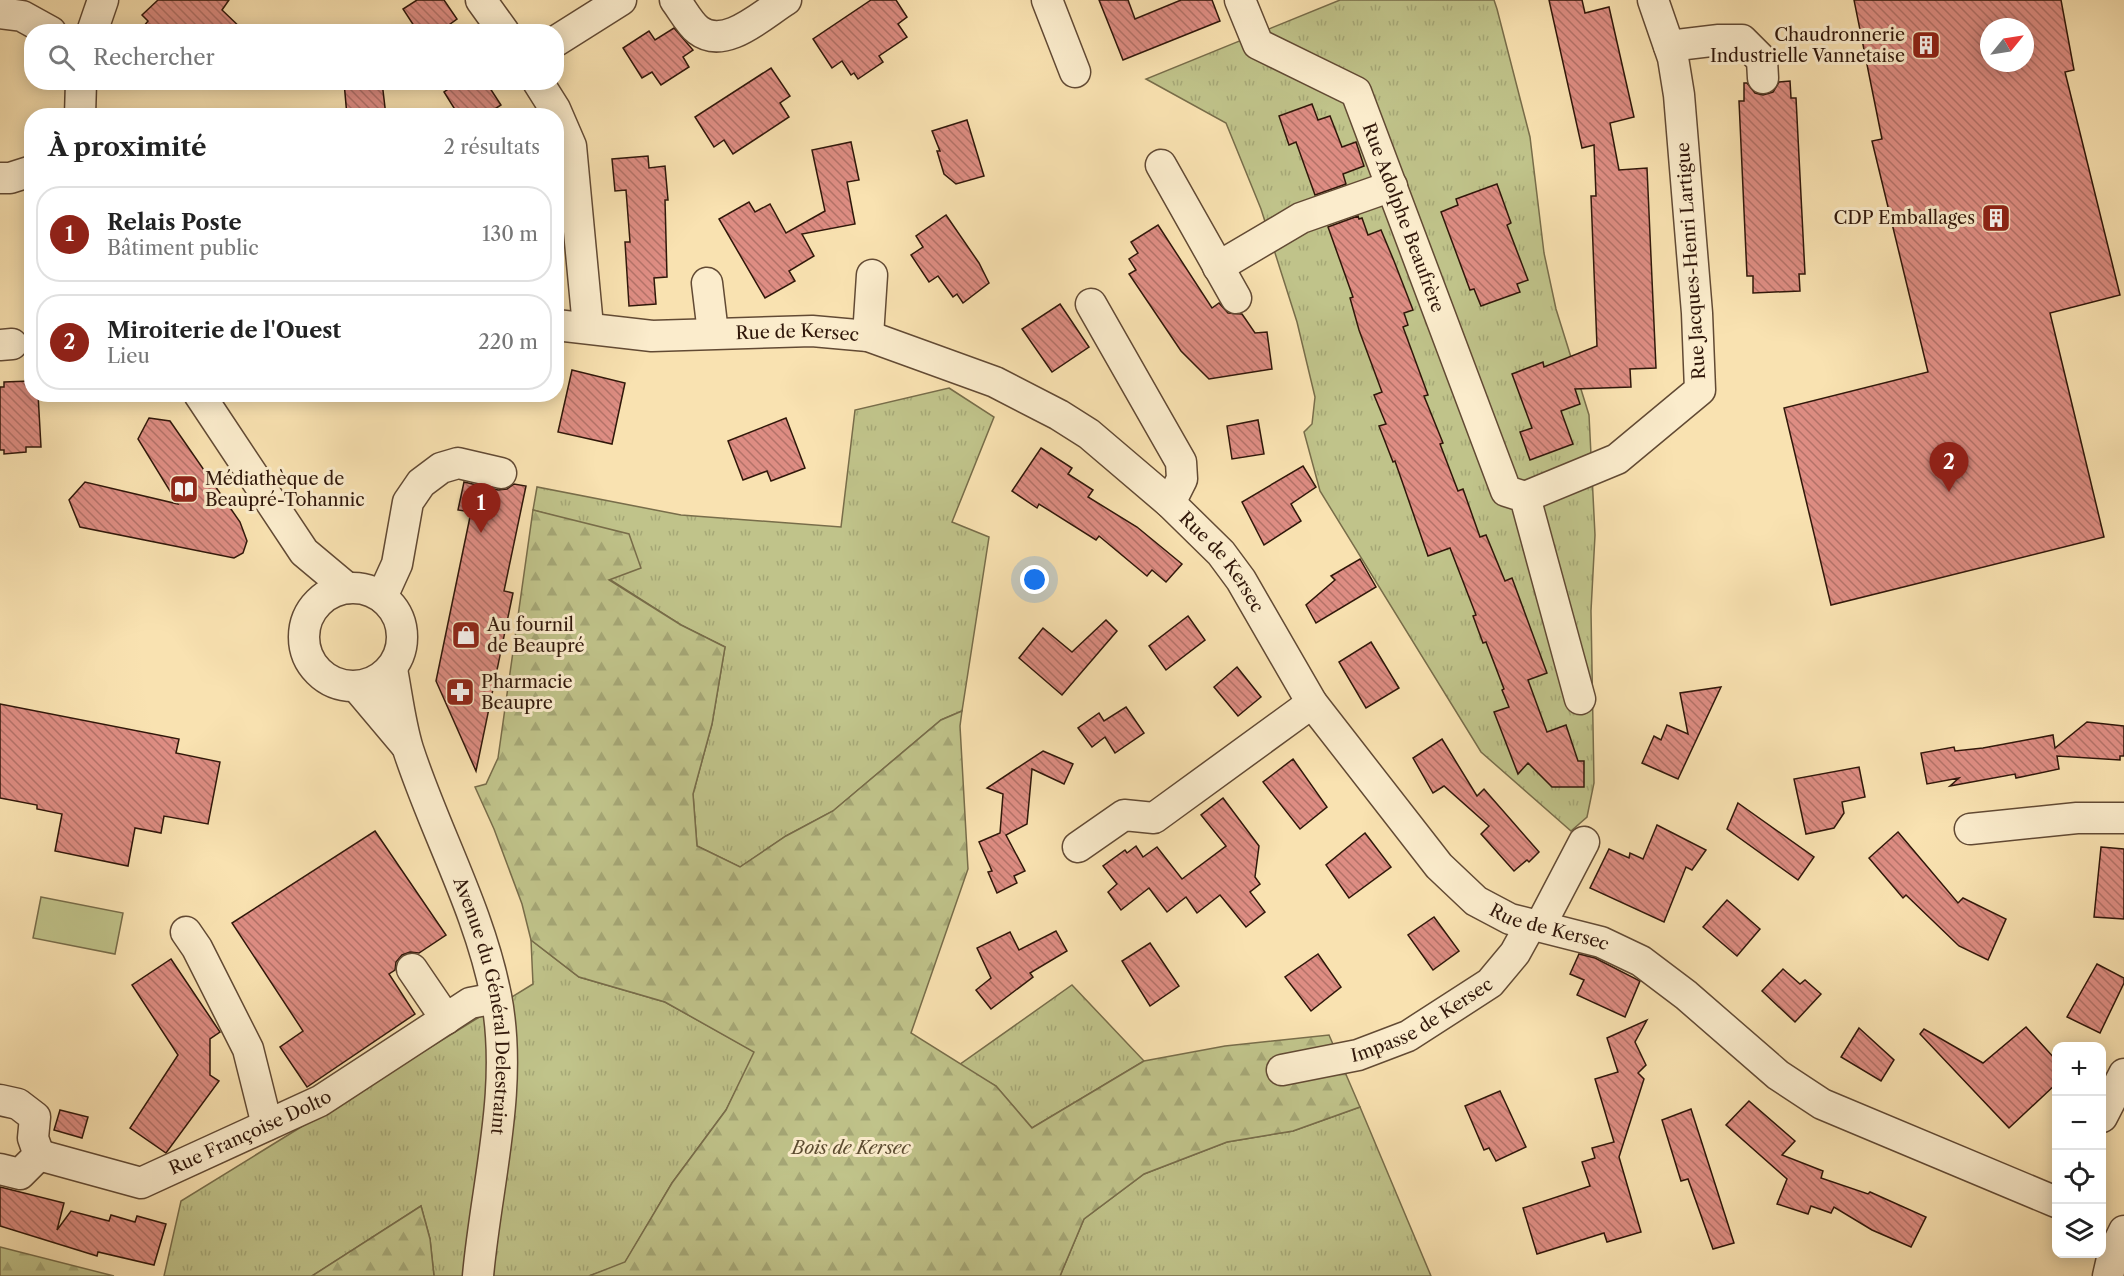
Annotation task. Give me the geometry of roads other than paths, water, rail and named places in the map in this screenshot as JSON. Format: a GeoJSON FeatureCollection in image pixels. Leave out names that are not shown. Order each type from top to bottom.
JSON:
{"type":"FeatureCollection","features":[{"type":"Feature","properties":{"kind":"street"},"geometry":{"type":"LineString","coordinates":[[95,24],[103,0]]}},
{"type":"Feature","properties":{"kind":"street"},"geometry":{"type":"LineString","coordinates":[[482,0],[498,24]]}},
{"type":"Feature","properties":{"kind":"street"},"geometry":{"type":"LineString","coordinates":[[564,36],[621,0]]}},
{"type":"Feature","properties":{"kind":"street"},"geometry":{"type":"LineString","coordinates":[[675,0],[697,29],[706,35],[719,36],[730,35],[786,0]]}},
{"type":"Feature","properties":{"kind":"street"},"geometry":{"type":"LineString","coordinates":[[1047,0],[1075,72]]}},
{"type":"Feature","properties":{"kind":"street","name":"Rue Adolphe Beaufrère"},"geometry":{"type":"LineString","coordinates":[[1240,0],[1258,44],[1356,92],[1516,494],[1580,699]]}},
{"type":"Feature","properties":{"kind":"street","name":"Rue Jacques-Henri Lartigue"},"geometry":{"type":"LineString","coordinates":[[1516,494],[1617,459],[1700,390],[1697,313],[1679,95],[1670,46],[1653,0]]}},
{"type":"Feature","properties":{"kind":"street"},"geometry":{"type":"LineString","coordinates":[[22,10],[40,24]]}},
{"type":"Feature","properties":{"kind":"street"},"geometry":{"type":"LineString","coordinates":[[1670,46],[1719,39],[1742,40],[1762,60],[1763,78]]}},
{"type":"Feature","properties":{"kind":"street"},"geometry":{"type":"LineString","coordinates":[[80,108],[81,90]]}},
{"type":"Feature","properties":{"kind":"street"},"geometry":{"type":"LineString","coordinates":[[543,90],[554,108]]}},
{"type":"Feature","properties":{"kind":"street"},"geometry":{"type":"LineString","coordinates":[[564,130],[571,146],[587,316],[571,325]]}},
{"type":"Feature","properties":{"kind":"street"},"geometry":{"type":"LineString","coordinates":[[1161,165],[1236,298]]}},
{"type":"Feature","properties":{"kind":"street"},"geometry":{"type":"LineString","coordinates":[[1218,267],[1301,218],[1392,186]]}},
{"type":"Feature","properties":{"kind":"street"},"geometry":{"type":"LineString","coordinates":[[868,336],[872,275]]}},
{"type":"Feature","properties":{"kind":"street"},"geometry":{"type":"LineString","coordinates":[[707,283],[714,333]]}},
{"type":"Feature","properties":{"kind":"street","name":"Rue de Kersec"},"geometry":{"type":"LineString","coordinates":[[1091,304],[1181,462],[1182,479],[1170,503]]}},
{"type":"Feature","properties":{"kind":"street","name":"Rue de Kersec"},"geometry":{"type":"LineString","coordinates":[[571,325],[642,335],[812,331],[868,336],[995,382],[1059,415],[1089,434],[1170,503],[1232,566],[1312,703],[1396,813],[1460,888],[1493,911],[1600,942],[1641,961],[1686,995],[1778,1075],[1822,1104],[2052,1200]]}},
{"type":"Feature","properties":{"kind":"street"},"geometry":{"type":"LineString","coordinates":[[204,402],[304,552],[347,588]]}},
{"type":"Feature","properties":{"kind":"street"},"geometry":{"type":"LineString","coordinates":[[382,597],[397,564],[408,502],[421,483],[441,468],[459,463],[501,473]]}},
{"type":"Feature","properties":{"kind":"street"},"geometry":{"type":"LineString","coordinates":[[304,552],[311,611]]}},
{"type":"Feature","properties":{"kind":"street"},"geometry":{"type":"LineString","coordinates":[[347,588],[361,589],[382,597],[392,606],[401,626],[402,649],[392,669],[382,678],[357,687],[342,686],[329,680],[316,670],[308,656],[304,641],[306,624],[311,611],[321,600],[347,588]]}},
{"type":"Feature","properties":{"kind":"street","name":"Avenue du Général Delestraint"},"geometry":{"type":"LineString","coordinates":[[392,669],[407,747],[483,945],[496,998],[500,1029],[499,1096],[478,1276]]}},
{"type":"Feature","properties":{"kind":"street","name":"Avenue du Général Delestraint"},"geometry":{"type":"LineString","coordinates":[[357,687],[407,747]]}},
{"type":"Feature","properties":{"kind":"street"},"geometry":{"type":"LineString","coordinates":[[1078,847],[1124,815],[1154,818],[1312,703]]}},
{"type":"Feature","properties":{"kind":"street"},"geometry":{"type":"LineString","coordinates":[[1970,829],[2076,818],[2124,818]]}},
{"type":"Feature","properties":{"kind":"street","name":"Impasse de Kersec"},"geometry":{"type":"LineString","coordinates":[[1282,1070],[1365,1052],[1418,1030],[1490,983],[1535,925],[1584,842]]}},
{"type":"Feature","properties":{"kind":"street"},"geometry":{"type":"LineString","coordinates":[[186,932],[197,948],[248,1049],[267,1125]]}},
{"type":"Feature","properties":{"kind":"street"},"geometry":{"type":"LineString","coordinates":[[412,969],[446,1019]]}},
{"type":"Feature","properties":{"kind":"street","name":"Rue Françoise Dolto"},"geometry":{"type":"LineString","coordinates":[[39,1155],[141,1183],[320,1101],[470,1003],[496,998]]}},
{"type":"Feature","properties":{"kind":"street"},"geometry":{"type":"LineString","coordinates":[[2106,1109],[2124,1074]]}},
{"type":"Feature","properties":{"kind":"street"},"geometry":{"type":"LineString","coordinates":[[0,1100],[18,1104],[36,1117],[33,1138],[39,1155],[20,1174],[0,1169]]}},
{"type":"Feature","properties":{"kind":"street"},"geometry":{"type":"LineString","coordinates":[[2106,1224],[2124,1231],[2113,1254],[2108,1276]]}},
{"type":"Feature","properties":{"kind":"place","name":"Chaudronnerie Industrielle Vannetaise"},"geometry":{"type":"Point","coordinates":[1926,45]}},
{"type":"Feature","properties":{"kind":"place","name":"CDP Emballages"},"geometry":{"type":"Point","coordinates":[1996,218]}},
{"type":"Feature","properties":{"kind":"place","name":"Médiathèque de Beaupré-Tohannic"},"geometry":{"type":"Point","coordinates":[184,489]}},
{"type":"Feature","properties":{"kind":"place","name":"Miroiterie de l'Ouest"},"geometry":{"type":"Point","coordinates":[1949,492]}},
{"type":"Feature","properties":{"kind":"place","name":"Relais Poste"},"geometry":{"type":"Point","coordinates":[481,533]}},
{"type":"Feature","properties":{"kind":"place","name":"Au fournil de Beaupré"},"geometry":{"type":"Point","coordinates":[466,635]}},
{"type":"Feature","properties":{"kind":"place","name":"Pharmacie Beaupre"},"geometry":{"type":"Point","coordinates":[460,692]}},
{"type":"Feature","properties":{"kind":"park label","name":"Bois de Kersec"},"geometry":{"type":"Point","coordinates":[851,1148]}}]}
